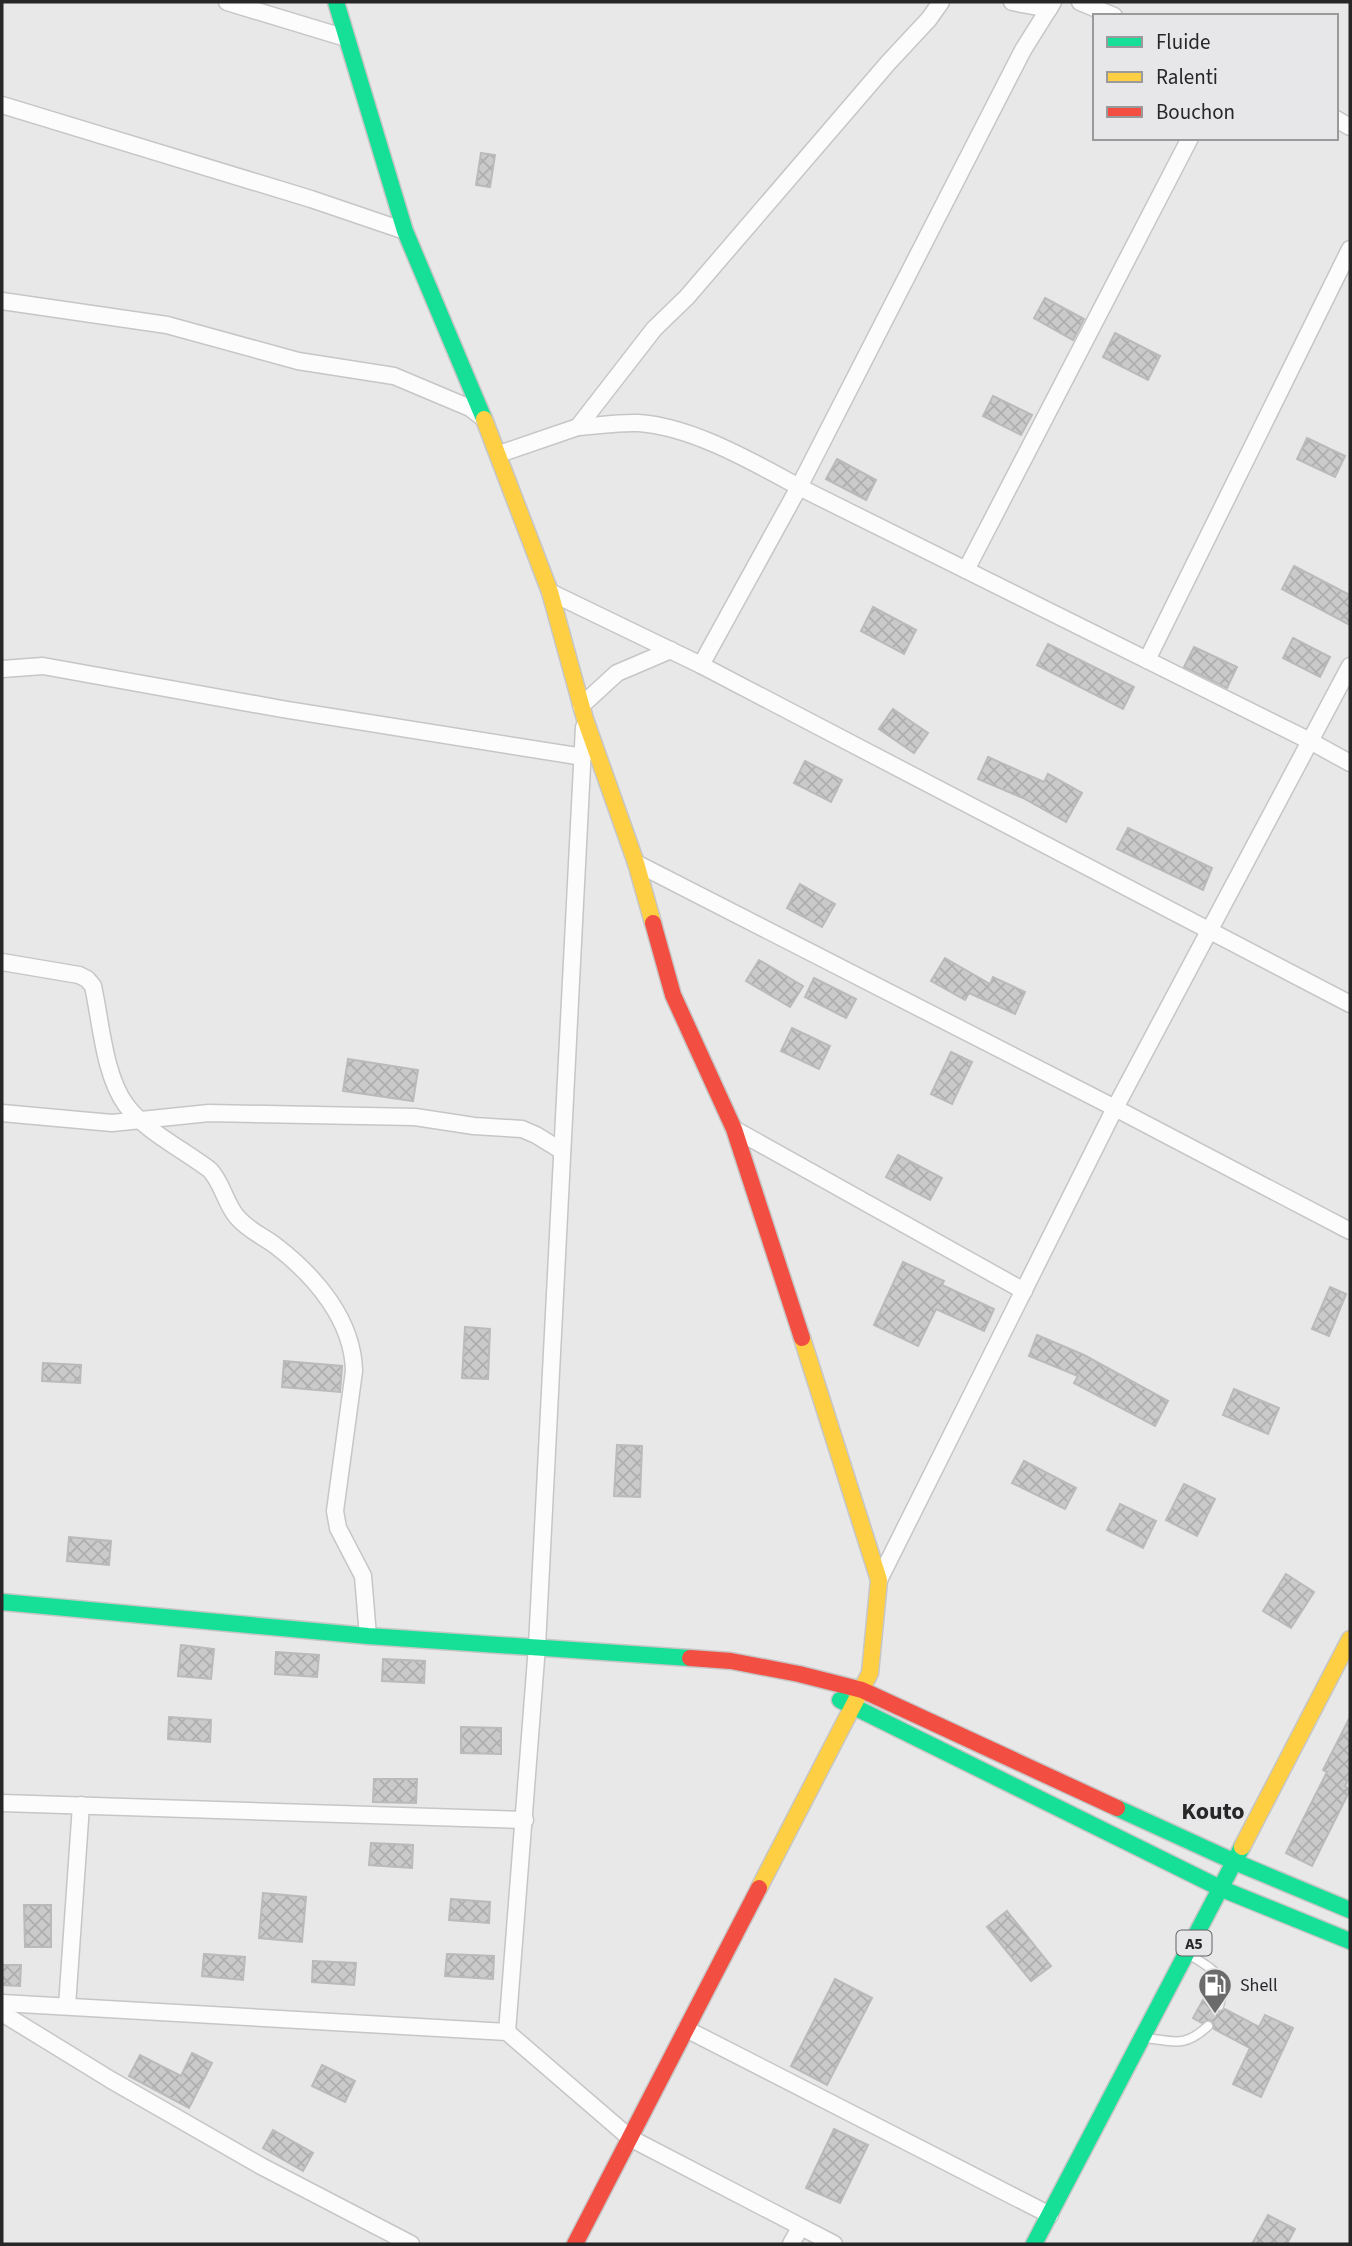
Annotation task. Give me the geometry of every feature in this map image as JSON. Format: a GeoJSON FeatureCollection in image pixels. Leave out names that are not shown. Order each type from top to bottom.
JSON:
{"type":"FeatureCollection","features":[{"type":"Feature","properties":{"kind":"main road"},"geometry":{"type":"LineString","coordinates":[[336,2],[405,232],[485,419],[550,593],[583,712],[636,863],[673,995],[734,1129],[879,1580],[870,1673],[575,2244]]}},
{"type":"Feature","properties":{"kind":"main road"},"geometry":{"type":"LineString","coordinates":[[2,1602],[368,1636],[731,1661],[799,1674],[862,1690],[1235,1862],[1350,1910]]}},
{"type":"Feature","properties":{"kind":"main road","name":"A5"},"geometry":{"type":"LineString","coordinates":[[1034,2244],[1222,1889],[1350,1639]]}},
{"type":"Feature","properties":{"kind":"main road"},"geometry":{"type":"LineString","coordinates":[[799,1674],[853,1707],[1222,1889],[1350,1941]]}},
{"type":"Feature","properties":{"kind":"street"},"geometry":{"type":"LineString","coordinates":[[227,2],[346,38]]}},
{"type":"Feature","properties":{"kind":"street"},"geometry":{"type":"LineString","coordinates":[[578,427],[654,329],[687,297],[929,19],[940,2]]}},
{"type":"Feature","properties":{"kind":"street"},"geometry":{"type":"LineString","coordinates":[[701,665],[799,487],[1023,50],[1051,5],[1012,2]]}},
{"type":"Feature","properties":{"kind":"street"},"geometry":{"type":"LineString","coordinates":[[1080,2],[1109,14]]}},
{"type":"Feature","properties":{"kind":"street"},"geometry":{"type":"LineString","coordinates":[[2,105],[311,198],[405,232]]}},
{"type":"Feature","properties":{"kind":"street"},"geometry":{"type":"LineString","coordinates":[[966,570],[1189,140]]}},
{"type":"Feature","properties":{"kind":"street"},"geometry":{"type":"LineString","coordinates":[[1147,660],[1350,249]]}},
{"type":"Feature","properties":{"kind":"street"},"geometry":{"type":"LineString","coordinates":[[2,301],[167,325],[298,361],[394,376],[470,408],[485,419]]}},
{"type":"Feature","properties":{"kind":"street"},"geometry":{"type":"LineString","coordinates":[[499,454],[578,427],[638,423],[675,430],[733,452],[1350,763]]}},
{"type":"Feature","properties":{"kind":"street"},"geometry":{"type":"LineString","coordinates":[[550,593],[701,665],[1350,1004]]}},
{"type":"Feature","properties":{"kind":"street"},"geometry":{"type":"LineString","coordinates":[[507,2032],[537,1646],[583,757],[583,712],[617,673],[671,650]]}},
{"type":"Feature","properties":{"kind":"street"},"geometry":{"type":"LineString","coordinates":[[2,669],[43,666],[282,709],[583,757]]}},
{"type":"Feature","properties":{"kind":"street"},"geometry":{"type":"LineString","coordinates":[[879,1580],[1115,1108],[1350,666]]}},
{"type":"Feature","properties":{"kind":"street"},"geometry":{"type":"LineString","coordinates":[[636,863],[1350,1231]]}},
{"type":"Feature","properties":{"kind":"street"},"geometry":{"type":"LineString","coordinates":[[2,962],[79,975],[87,979],[93,986],[110,1069],[126,1104],[141,1120],[211,1171],[219,1180],[236,1216],[254,1234],[274,1245],[305,1270],[337,1314],[353,1352],[354,1371],[335,1519],[363,1576],[368,1636]]}},
{"type":"Feature","properties":{"kind":"street"},"geometry":{"type":"LineString","coordinates":[[2,1113],[112,1122],[209,1113],[415,1117],[474,1126],[522,1129],[562,1151]]}},
{"type":"Feature","properties":{"kind":"street"},"geometry":{"type":"LineString","coordinates":[[734,1129],[1024,1291]]}},
{"type":"Feature","properties":{"kind":"street"},"geometry":{"type":"LineString","coordinates":[[2,1803],[525,1820]]}},
{"type":"Feature","properties":{"kind":"street"},"geometry":{"type":"LineString","coordinates":[[67,2006],[81,1805]]}},
{"type":"Feature","properties":{"kind":"street"},"geometry":{"type":"LineString","coordinates":[[2,2003],[507,2032],[630,2138],[834,2244]]}},
{"type":"Feature","properties":{"kind":"street"},"geometry":{"type":"LineString","coordinates":[[2,2013],[111,2080],[261,2166],[411,2244]]}},
{"type":"Feature","properties":{"kind":"street"},"geometry":{"type":"LineString","coordinates":[[686,2029],[1051,2216]]}},
{"type":"Feature","properties":{"kind":"street"},"geometry":{"type":"LineString","coordinates":[[792,2244],[800,2228]]}},
{"type":"Feature","properties":{"kind":"lane"},"geometry":{"type":"LineString","coordinates":[[1188,1954],[1214,1970],[1222,1982],[1223,1993],[1219,2006]]}},
{"type":"Feature","properties":{"kind":"lane"},"geometry":{"type":"LineString","coordinates":[[1144,2038],[1178,2042],[1194,2039],[1208,2026]]}},
{"type":"Feature","properties":{"kind":"building"},"geometry":{"type":"Polygon","coordinates":[[[481,153],[495,155],[490,187],[476,185],[481,153]]]}},
{"type":"Feature","properties":{"kind":"building"},"geometry":{"type":"Polygon","coordinates":[[[1045,298],[1084,319],[1073,340],[1034,318],[1045,298]]]}},
{"type":"Feature","properties":{"kind":"building"},"geometry":{"type":"Polygon","coordinates":[[[1115,333],[1160,356],[1148,380],[1103,357],[1115,333]]]}},
{"type":"Feature","properties":{"kind":"building"},"geometry":{"type":"Polygon","coordinates":[[[993,396],[1032,415],[1021,435],[983,416],[993,396]]]}},
{"type":"Feature","properties":{"kind":"building"},"geometry":{"type":"Polygon","coordinates":[[[1307,438],[1345,456],[1335,477],[1297,459],[1307,438]]]}},
{"type":"Feature","properties":{"kind":"building"},"geometry":{"type":"Polygon","coordinates":[[[837,459],[876,480],[866,500],[826,479],[837,459]]]}},
{"type":"Feature","properties":{"kind":"building"},"geometry":{"type":"Polygon","coordinates":[[[1294,566],[1350,595],[1350,625],[1282,589],[1294,566]]]}},
{"type":"Feature","properties":{"kind":"building"},"geometry":{"type":"Polygon","coordinates":[[[873,607],[916,630],[904,654],[861,631],[873,607]]]}},
{"type":"Feature","properties":{"kind":"building"},"geometry":{"type":"Polygon","coordinates":[[[1293,638],[1330,657],[1320,677],[1283,658],[1293,638]]]}},
{"type":"Feature","properties":{"kind":"building"},"geometry":{"type":"Polygon","coordinates":[[[1048,644],[1134,687],[1123,709],[1037,665],[1048,644]]]}},
{"type":"Feature","properties":{"kind":"building"},"geometry":{"type":"Polygon","coordinates":[[[1194,647],[1237,667],[1227,688],[1184,667],[1194,647]]]}},
{"type":"Feature","properties":{"kind":"building"},"geometry":{"type":"Polygon","coordinates":[[[893,709],[928,733],[914,753],[879,729],[893,709]]]}},
{"type":"Feature","properties":{"kind":"building"},"geometry":{"type":"Polygon","coordinates":[[[988,757],[1044,782],[1048,774],[1082,793],[1066,822],[1023,798],[978,779],[988,757]]]}},
{"type":"Feature","properties":{"kind":"building"},"geometry":{"type":"Polygon","coordinates":[[[805,761],[842,780],[831,802],[794,783],[805,761]]]}},
{"type":"Feature","properties":{"kind":"building"},"geometry":{"type":"Polygon","coordinates":[[[1128,828],[1212,868],[1203,890],[1117,849],[1128,828]]]}},
{"type":"Feature","properties":{"kind":"building"},"geometry":{"type":"Polygon","coordinates":[[[800,884],[835,904],[822,927],[787,908],[800,884]]]}},
{"type":"Feature","properties":{"kind":"building"},"geometry":{"type":"Polygon","coordinates":[[[945,958],[990,984],[993,977],[1025,992],[1015,1014],[969,993],[965,1000],[931,981],[945,958]]]}},
{"type":"Feature","properties":{"kind":"building"},"geometry":{"type":"Polygon","coordinates":[[[759,960],[803,986],[790,1007],[746,981],[759,960]]]}},
{"type":"Feature","properties":{"kind":"building"},"geometry":{"type":"Polygon","coordinates":[[[814,978],[856,999],[846,1018],[805,997],[814,978]]]}},
{"type":"Feature","properties":{"kind":"building"},"geometry":{"type":"Polygon","coordinates":[[[792,1028],[830,1046],[819,1069],[781,1051],[792,1028]]]}},
{"type":"Feature","properties":{"kind":"building"},"geometry":{"type":"Polygon","coordinates":[[[951,1052],[972,1062],[952,1104],[931,1094],[951,1052]]]}},
{"type":"Feature","properties":{"kind":"building"},"geometry":{"type":"Polygon","coordinates":[[[348,1059],[418,1070],[413,1101],[343,1091],[348,1059]]]}},
{"type":"Feature","properties":{"kind":"building"},"geometry":{"type":"Polygon","coordinates":[[[898,1155],[942,1178],[930,1200],[886,1177],[898,1155]]]}},
{"type":"Feature","properties":{"kind":"building"},"geometry":{"type":"Polygon","coordinates":[[[903,1262],[944,1281],[942,1285],[994,1309],[984,1331],[936,1309],[918,1346],[874,1325],[903,1262]]]}},
{"type":"Feature","properties":{"kind":"building"},"geometry":{"type":"Polygon","coordinates":[[[1330,1287],[1346,1294],[1329,1336],[1312,1329],[1330,1287]]]}},
{"type":"Feature","properties":{"kind":"building"},"geometry":{"type":"Polygon","coordinates":[[[465,1327],[490,1329],[488,1379],[462,1378],[465,1327]]]}},
{"type":"Feature","properties":{"kind":"building"},"geometry":{"type":"Polygon","coordinates":[[[1037,1335],[1084,1355],[1168,1401],[1155,1426],[1074,1383],[1078,1376],[1029,1356],[1037,1335]]]}},
{"type":"Feature","properties":{"kind":"building"},"geometry":{"type":"Polygon","coordinates":[[[284,1361],[342,1366],[340,1392],[282,1387],[284,1361]]]}},
{"type":"Feature","properties":{"kind":"building"},"geometry":{"type":"Polygon","coordinates":[[[43,1363],[81,1365],[80,1383],[42,1381],[43,1363]]]}},
{"type":"Feature","properties":{"kind":"building"},"geometry":{"type":"Polygon","coordinates":[[[1234,1389],[1279,1408],[1268,1434],[1223,1415],[1234,1389]]]}},
{"type":"Feature","properties":{"kind":"building"},"geometry":{"type":"Polygon","coordinates":[[[617,1445],[642,1446],[640,1497],[614,1496],[617,1445]]]}},
{"type":"Feature","properties":{"kind":"building"},"geometry":{"type":"Polygon","coordinates":[[[1024,1461],[1076,1488],[1065,1509],[1012,1483],[1024,1461]]]}},
{"type":"Feature","properties":{"kind":"building"},"geometry":{"type":"Polygon","coordinates":[[[1184,1484],[1215,1499],[1197,1536],[1166,1520],[1184,1484]]]}},
{"type":"Feature","properties":{"kind":"building"},"geometry":{"type":"Polygon","coordinates":[[[1120,1504],[1156,1521],[1143,1548],[1107,1530],[1120,1504]]]}},
{"type":"Feature","properties":{"kind":"building"},"geometry":{"type":"Polygon","coordinates":[[[69,1537],[111,1541],[109,1565],[67,1561],[69,1537]]]}},
{"type":"Feature","properties":{"kind":"building"},"geometry":{"type":"Polygon","coordinates":[[[1286,1574],[1314,1592],[1291,1628],[1263,1611],[1286,1574]]]}},
{"type":"Feature","properties":{"kind":"building"},"geometry":{"type":"Polygon","coordinates":[[[181,1645],[214,1649],[211,1679],[178,1676],[181,1645]]]}},
{"type":"Feature","properties":{"kind":"building"},"geometry":{"type":"Polygon","coordinates":[[[276,1652],[319,1655],[317,1677],[275,1674],[276,1652]]]}},
{"type":"Feature","properties":{"kind":"building"},"geometry":{"type":"Polygon","coordinates":[[[383,1659],[425,1661],[424,1683],[382,1681],[383,1659]]]}},
{"type":"Feature","properties":{"kind":"building"},"geometry":{"type":"Polygon","coordinates":[[[169,1717],[211,1720],[210,1742],[168,1739],[169,1717]]]}},
{"type":"Feature","properties":{"kind":"building"},"geometry":{"type":"Polygon","coordinates":[[[1350,1717],[1350,1776],[1345,1786],[1350,1790],[1312,1866],[1286,1853],[1327,1772],[1323,1770],[1350,1717]]]}},
{"type":"Feature","properties":{"kind":"building"},"geometry":{"type":"Polygon","coordinates":[[[461,1727],[501,1728],[501,1754],[461,1753],[461,1727]]]}},
{"type":"Feature","properties":{"kind":"building"},"geometry":{"type":"Polygon","coordinates":[[[374,1779],[417,1779],[416,1803],[373,1802],[374,1779]]]}},
{"type":"Feature","properties":{"kind":"building"},"geometry":{"type":"Polygon","coordinates":[[[371,1843],[413,1845],[412,1868],[369,1865],[371,1843]]]}},
{"type":"Feature","properties":{"kind":"building"},"geometry":{"type":"Polygon","coordinates":[[[263,1893],[306,1897],[302,1942],[259,1938],[263,1893]]]}},
{"type":"Feature","properties":{"kind":"building"},"geometry":{"type":"Polygon","coordinates":[[[451,1899],[490,1902],[489,1923],[449,1920],[451,1899]]]}},
{"type":"Feature","properties":{"kind":"building"},"geometry":{"type":"Polygon","coordinates":[[[24,1905],[51,1905],[51,1947],[25,1947],[24,1905]]]}},
{"type":"Feature","properties":{"kind":"building"},"geometry":{"type":"Polygon","coordinates":[[[1007,1911],[1051,1966],[1031,1981],[987,1927],[1007,1911]]]}},
{"type":"Feature","properties":{"kind":"building"},"geometry":{"type":"Polygon","coordinates":[[[204,1954],[245,1957],[243,1980],[202,1976],[204,1954]]]}},
{"type":"Feature","properties":{"kind":"building"},"geometry":{"type":"Polygon","coordinates":[[[447,1954],[494,1956],[493,1979],[445,1976],[447,1954]]]}},
{"type":"Feature","properties":{"kind":"building"},"geometry":{"type":"Polygon","coordinates":[[[313,1961],[356,1963],[354,1985],[312,1982],[313,1961]]]}},
{"type":"Feature","properties":{"kind":"building"},"geometry":{"type":"Polygon","coordinates":[[[2,1965],[21,1965],[20,1986],[2,1985],[2,1965]]]}},
{"type":"Feature","properties":{"kind":"building"},"geometry":{"type":"Polygon","coordinates":[[[835,1979],[872,1998],[827,2085],[791,2066],[835,1979]]]}},
{"type":"Feature","properties":{"kind":"building"},"geometry":{"type":"Polygon","coordinates":[[[1204,1998],[1213,2003],[1217,2012],[1225,2009],[1259,2027],[1265,2015],[1293,2028],[1261,2097],[1233,2084],[1250,2048],[1214,2029],[1211,2020],[1202,2023],[1193,2018],[1204,1998]]]}},
{"type":"Feature","properties":{"kind":"building"},"geometry":{"type":"Polygon","coordinates":[[[192,2053],[212,2063],[189,2108],[129,2076],[140,2055],[181,2076],[192,2053]]]}},
{"type":"Feature","properties":{"kind":"building"},"geometry":{"type":"Polygon","coordinates":[[[322,2065],[355,2081],[345,2102],[312,2086],[322,2065]]]}},
{"type":"Feature","properties":{"kind":"building"},"geometry":{"type":"Polygon","coordinates":[[[834,2129],[868,2145],[840,2203],[806,2188],[834,2129]]]}},
{"type":"Feature","properties":{"kind":"building"},"geometry":{"type":"Polygon","coordinates":[[[273,2130],[313,2153],[303,2171],[263,2148],[273,2130]]]}},
{"type":"Feature","properties":{"kind":"building"},"geometry":{"type":"Polygon","coordinates":[[[1268,2215],[1295,2229],[1287,2244],[1252,2244],[1268,2215]]]}},
{"type":"Feature","properties":{"kind":"traffic: fast"},"geometry":{"type":"LineString","coordinates":[[336,2],[405,231],[484,419]]}},
{"type":"Feature","properties":{"kind":"traffic: fast"},"geometry":{"type":"LineString","coordinates":[[2,1602],[368,1636],[690,1658]]}},
{"type":"Feature","properties":{"kind":"traffic: fast"},"geometry":{"type":"LineString","coordinates":[[840,1700],[1222,1889],[1350,1941]]}},
{"type":"Feature","properties":{"kind":"traffic: fast"},"geometry":{"type":"LineString","coordinates":[[1117,1808],[1235,1862],[1350,1910]]}},
{"type":"Feature","properties":{"kind":"traffic: fast"},"geometry":{"type":"LineString","coordinates":[[1034,2244],[1242,1847]]}},
{"type":"Feature","properties":{"kind":"traffic: slow"},"geometry":{"type":"LineString","coordinates":[[484,419],[550,592],[585,719],[636,863],[653,923]]}},
{"type":"Feature","properties":{"kind":"traffic: slow"},"geometry":{"type":"LineString","coordinates":[[759,1888],[870,1673],[879,1580],[802,1338]]}},
{"type":"Feature","properties":{"kind":"traffic: slow"},"geometry":{"type":"LineString","coordinates":[[1242,1847],[1350,1639]]}},
{"type":"Feature","properties":{"kind":"traffic: jam"},"geometry":{"type":"LineString","coordinates":[[653,923],[673,995],[734,1129],[802,1338]]}},
{"type":"Feature","properties":{"kind":"traffic: jam"},"geometry":{"type":"LineString","coordinates":[[690,1658],[731,1661],[862,1690],[1117,1808]]}},
{"type":"Feature","properties":{"kind":"traffic: jam"},"geometry":{"type":"LineString","coordinates":[[575,2244],[759,1888]]}},
{"type":"Feature","properties":{"kind":"place","name":"Shell"},"geometry":{"type":"Point","coordinates":[1215,2015]}},
{"type":"Feature","properties":{"kind":"district","name":"Kouto"},"geometry":{"type":"Point","coordinates":[1213,1811]}}]}
